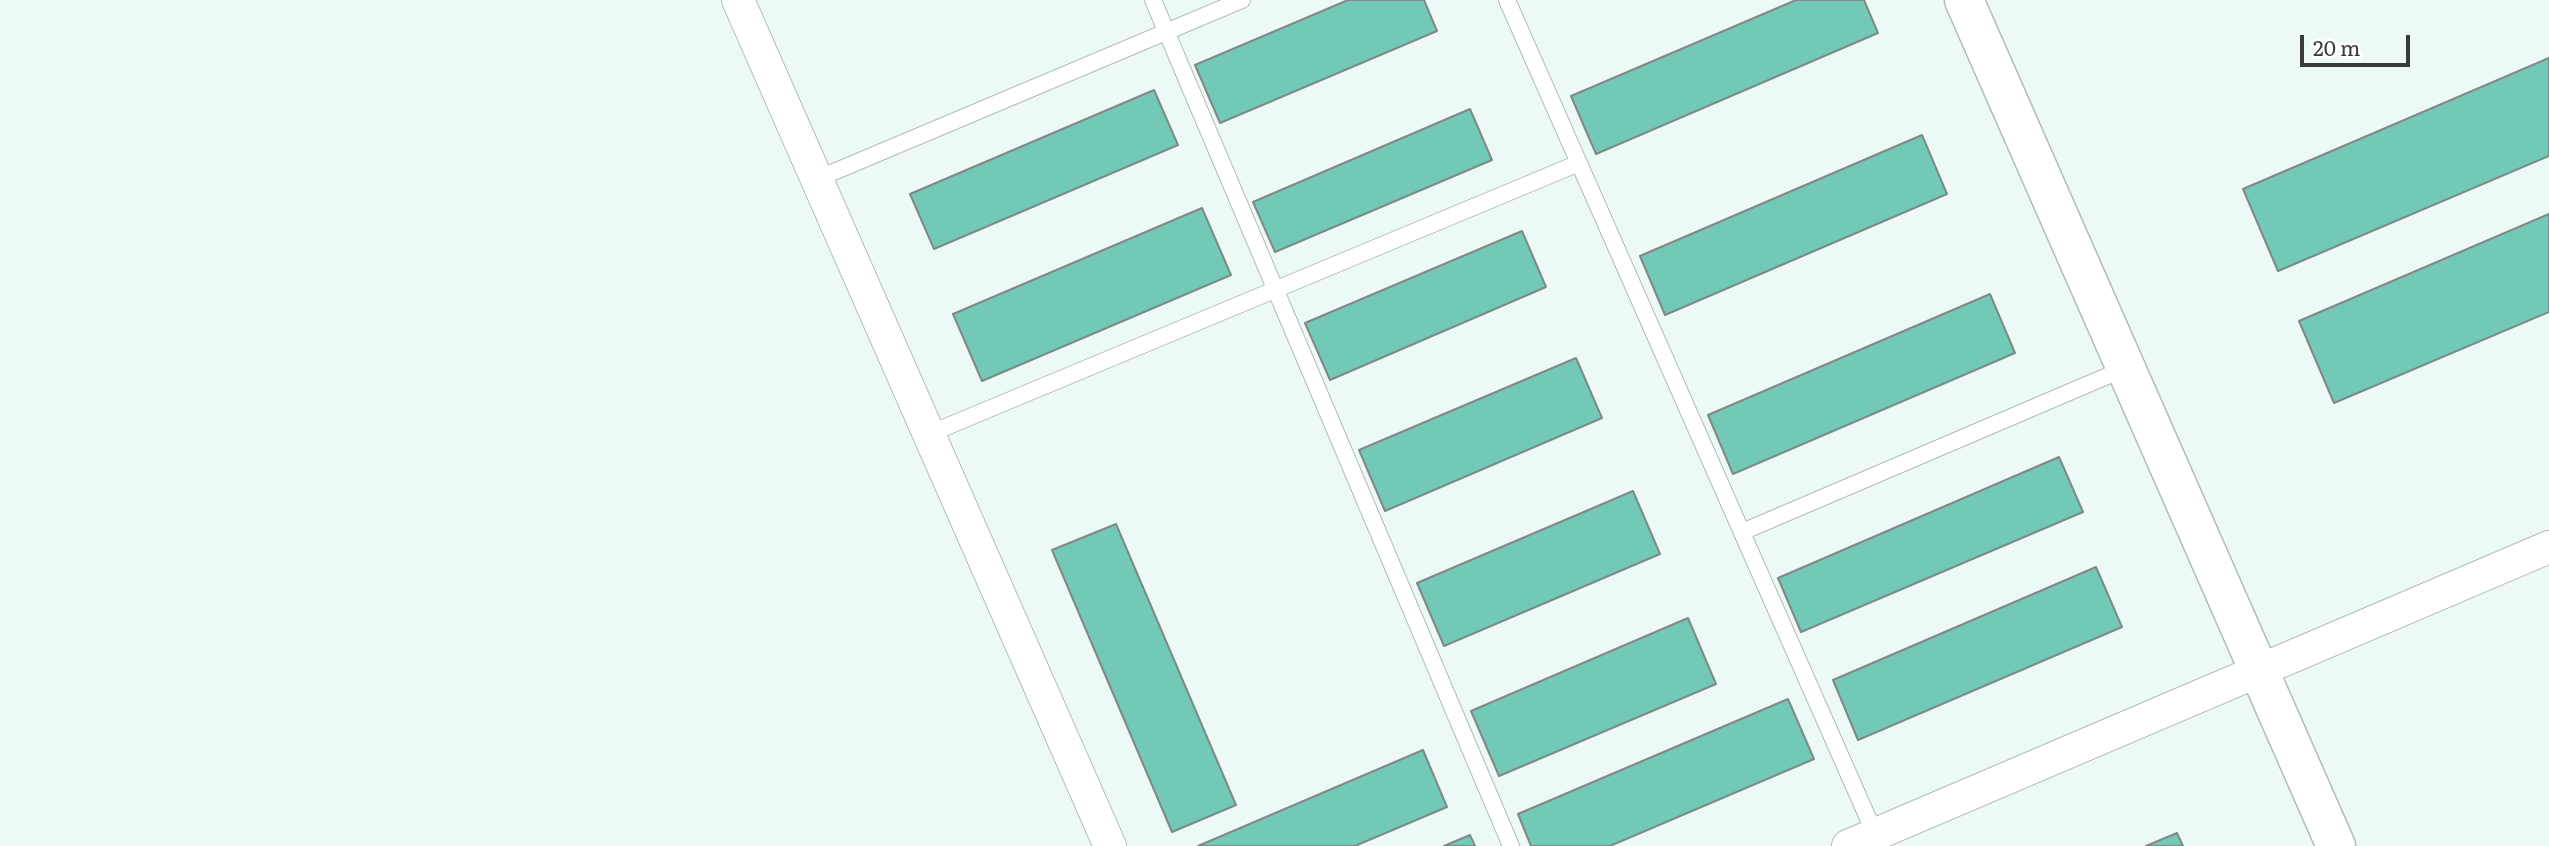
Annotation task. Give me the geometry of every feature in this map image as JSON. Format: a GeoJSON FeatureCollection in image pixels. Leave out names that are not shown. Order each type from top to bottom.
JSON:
{"type":"FeatureCollection","features":[{"type":"Feature","properties":{"kind":"main road"},"geometry":{"type":"LineString","coordinates":[[1964,0],[2336,846]]}},
{"type":"Feature","properties":{"kind":"street"},"geometry":{"type":"LineString","coordinates":[[738,0],[1110,846]]}},
{"type":"Feature","properties":{"kind":"street"},"geometry":{"type":"LineString","coordinates":[[1862,840],[2549,547]]}},
{"type":"Feature","properties":{"kind":"lane"},"geometry":{"type":"LineString","coordinates":[[1153,0],[1511,846]]}},
{"type":"Feature","properties":{"kind":"lane"},"geometry":{"type":"LineString","coordinates":[[817,179],[1241,0]]}},
{"type":"Feature","properties":{"kind":"lane"},"geometry":{"type":"LineString","coordinates":[[1507,0],[1742,532],[1862,840]]}},
{"type":"Feature","properties":{"kind":"lane"},"geometry":{"type":"LineString","coordinates":[[929,434],[1579,163]]}},
{"type":"Feature","properties":{"kind":"lane"},"geometry":{"type":"LineString","coordinates":[[1742,532],[2126,369]]}},
{"type":"Feature","properties":{"kind":"building"},"geometry":{"type":"Polygon","coordinates":[[[1348,0],[1424,0],[1437,31],[1220,123],[1195,65],[1348,0]]]}},
{"type":"Feature","properties":{"kind":"building"},"geometry":{"type":"Polygon","coordinates":[[[1796,0],[1864,0],[1878,33],[1596,154],[1571,96],[1796,0]]]}},
{"type":"Feature","properties":{"kind":"building"},"geometry":{"type":"Polygon","coordinates":[[[2549,58],[2549,156],[2278,271],[2243,189],[2549,58]]]}},
{"type":"Feature","properties":{"kind":"building"},"geometry":{"type":"Polygon","coordinates":[[[1154,90],[1178,145],[934,249],[910,194],[1154,90]]]}},
{"type":"Feature","properties":{"kind":"building"},"geometry":{"type":"Polygon","coordinates":[[[1470,109],[1492,160],[1275,252],[1253,202],[1470,109]]]}},
{"type":"Feature","properties":{"kind":"building"},"geometry":{"type":"Polygon","coordinates":[[[1922,135],[1947,194],[1665,315],[1640,256],[1922,135]]]}},
{"type":"Feature","properties":{"kind":"building"},"geometry":{"type":"Polygon","coordinates":[[[1202,208],[1231,275],[982,381],[953,314],[1202,208]]]}},
{"type":"Feature","properties":{"kind":"building"},"geometry":{"type":"Polygon","coordinates":[[[2549,214],[2549,312],[2334,403],[2299,321],[2549,214]]]}},
{"type":"Feature","properties":{"kind":"building"},"geometry":{"type":"Polygon","coordinates":[[[1522,231],[1546,287],[1330,380],[1305,323],[1522,231]]]}},
{"type":"Feature","properties":{"kind":"building"},"geometry":{"type":"Polygon","coordinates":[[[1990,294],[2015,353],[1733,474],[1708,415],[1990,294]]]}},
{"type":"Feature","properties":{"kind":"building"},"geometry":{"type":"Polygon","coordinates":[[[1576,358],[1602,418],[1385,511],[1359,450],[1576,358]]]}},
{"type":"Feature","properties":{"kind":"building"},"geometry":{"type":"Polygon","coordinates":[[[2059,457],[2083,512],[1801,632],[1778,578],[2059,457]]]}},
{"type":"Feature","properties":{"kind":"building"},"geometry":{"type":"Polygon","coordinates":[[[1633,491],[1660,554],[1444,646],[1417,583],[1633,491]]]}},
{"type":"Feature","properties":{"kind":"building"},"geometry":{"type":"Polygon","coordinates":[[[1116,524],[1236,805],[1172,832],[1052,550],[1116,524]]]}},
{"type":"Feature","properties":{"kind":"building"},"geometry":{"type":"Polygon","coordinates":[[[2096,567],[2122,627],[1858,740],[1833,680],[2096,567]]]}},
{"type":"Feature","properties":{"kind":"building"},"geometry":{"type":"Polygon","coordinates":[[[1688,618],[1716,684],[1499,776],[1471,711],[1688,618]]]}},
{"type":"Feature","properties":{"kind":"building"},"geometry":{"type":"Polygon","coordinates":[[[1788,699],[1814,759],[1610,846],[1531,846],[1518,814],[1788,699]]]}},
{"type":"Feature","properties":{"kind":"building"},"geometry":{"type":"Polygon","coordinates":[[[1423,750],[1447,807],[1355,846],[1198,846],[1423,750]]]}},
{"type":"Feature","properties":{"kind":"building"},"geometry":{"type":"Polygon","coordinates":[[[2177,833],[2183,846],[2146,846],[2177,833]]]}},
{"type":"Feature","properties":{"kind":"building"},"geometry":{"type":"Polygon","coordinates":[[[1470,835],[1475,846],[1444,846],[1470,835]]]}}]}
